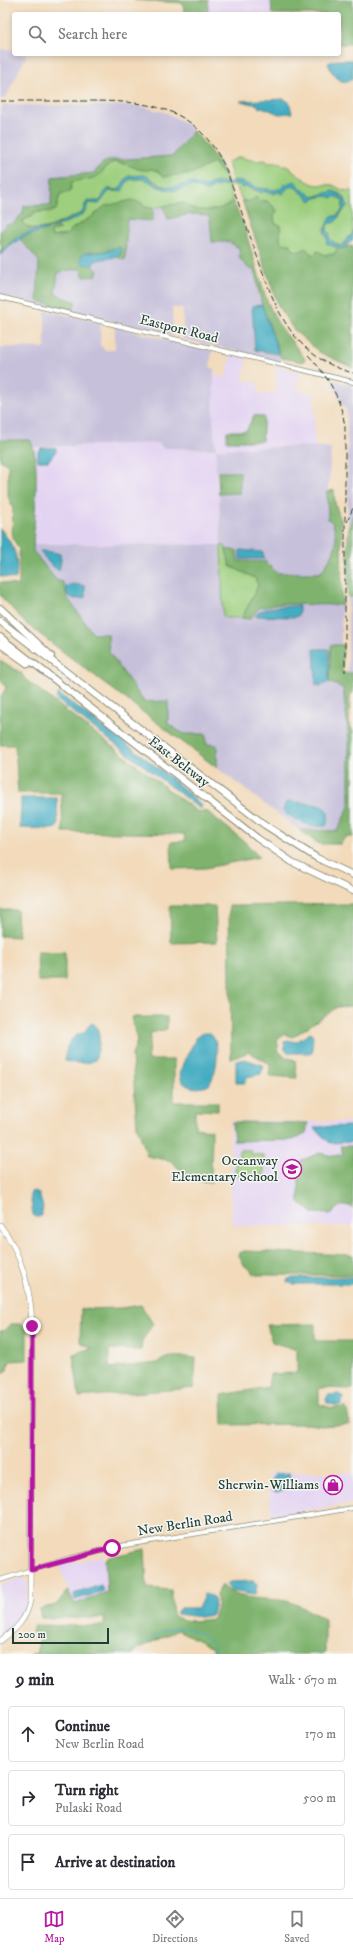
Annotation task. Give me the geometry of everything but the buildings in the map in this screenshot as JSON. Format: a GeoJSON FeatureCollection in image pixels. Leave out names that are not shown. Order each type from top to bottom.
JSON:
{"type":"FeatureCollection","features":[{"type":"Feature","properties":{"kind":"highway"},"geometry":{"type":"LineString","coordinates":[[0,608],[76,680]]}},
{"type":"Feature","properties":{"kind":"highway","name":"East Beltway"},"geometry":{"type":"LineString","coordinates":[[0,621],[276,833],[317,858],[353,875]]}},
{"type":"Feature","properties":{"kind":"highway","name":"East Beltway"},"geometry":{"type":"LineString","coordinates":[[0,637],[95,713],[257,838],[292,862],[353,891]]}},
{"type":"Feature","properties":{"kind":"highway"},"geometry":{"type":"LineString","coordinates":[[0,644],[95,713]]}},
{"type":"Feature","properties":{"kind":"main road"},"geometry":{"type":"LineString","coordinates":[[0,1225],[13,1246],[22,1267],[32,1308],[30,1600],[27,1613],[16,1628],[0,1641]]}},
{"type":"Feature","properties":{"kind":"street","name":"Eastport Road"},"geometry":{"type":"LineString","coordinates":[[0,297],[353,382]]}},
{"type":"Feature","properties":{"kind":"street","name":"New Berlin Road"},"geometry":{"type":"LineString","coordinates":[[0,1580],[76,1557],[139,1542],[353,1508]]}},
{"type":"Feature","properties":{"kind":"shaded area"},"geometry":{"type":"Polygon","coordinates":[[[208,0],[271,0],[272,12],[208,12],[208,0]]]}},
{"type":"Feature","properties":{"kind":"shaded area"},"geometry":{"type":"Polygon","coordinates":[[[0,49],[12,50],[12,56],[26,56],[5,99],[0,99],[0,49]]]}},
{"type":"Feature","properties":{"kind":"shaded area"},"geometry":{"type":"Polygon","coordinates":[[[3,105],[140,106],[167,113],[188,125],[193,131],[173,156],[111,160],[103,163],[95,173],[85,175],[51,205],[24,206],[23,213],[13,224],[6,225],[0,231],[0,111],[3,105]]]}},
{"type":"Feature","properties":{"kind":"shaded area"},"geometry":{"type":"Polygon","coordinates":[[[163,206],[168,219],[190,214],[206,215],[210,219],[212,242],[229,242],[239,248],[254,269],[262,305],[252,306],[255,349],[279,354],[281,358],[280,362],[252,354],[183,339],[183,308],[172,308],[173,336],[0,295],[0,255],[20,239],[39,261],[37,301],[76,302],[55,294],[58,273],[75,269],[98,270],[93,266],[94,262],[99,259],[116,257],[125,260],[127,219],[153,221],[153,208],[163,206]]]}},
{"type":"Feature","properties":{"kind":"shaded area"},"geometry":{"type":"Polygon","coordinates":[[[45,310],[101,323],[100,345],[105,350],[115,350],[115,327],[212,350],[210,367],[214,369],[213,421],[216,449],[163,448],[159,443],[34,447],[30,440],[0,440],[0,347],[45,348],[45,310]]]}},
{"type":"Feature","properties":{"kind":"shaded area"},"geometry":{"type":"Polygon","coordinates":[[[231,354],[247,358],[243,380],[258,383],[259,394],[276,394],[276,365],[300,372],[296,389],[314,394],[315,447],[216,449],[213,421],[213,373],[226,378],[231,354]],[[254,415],[246,431],[228,431],[262,441],[254,415]]]}},
{"type":"Feature","properties":{"kind":"shaded area"},"geometry":{"type":"Polygon","coordinates":[[[331,380],[353,385],[353,515],[348,532],[347,413],[331,380]]]}},
{"type":"Feature","properties":{"kind":"shaded area"},"geometry":{"type":"Polygon","coordinates":[[[159,443],[163,448],[216,449],[221,545],[33,544],[36,463],[34,447],[159,443]]]}},
{"type":"Feature","properties":{"kind":"shaded area"},"geometry":{"type":"Polygon","coordinates":[[[313,446],[331,448],[327,492],[332,522],[337,533],[335,554],[320,573],[277,573],[266,562],[238,561],[237,551],[226,549],[221,546],[220,547],[223,616],[226,618],[250,619],[259,608],[279,604],[342,605],[341,645],[331,645],[329,649],[315,649],[320,686],[329,682],[343,688],[349,739],[349,807],[337,831],[299,830],[217,768],[217,745],[206,744],[205,734],[184,734],[168,724],[144,702],[109,652],[108,635],[93,634],[67,597],[63,582],[56,581],[32,551],[33,544],[221,545],[219,494],[240,493],[239,472],[216,472],[216,449],[313,446]]]}},
{"type":"Feature","properties":{"kind":"shaded area"},"geometry":{"type":"Polygon","coordinates":[[[348,597],[353,597],[353,673],[348,673],[348,597]]]}},
{"type":"Feature","properties":{"kind":"shaded area","name":"Oceanway Elementary School"},"geometry":{"type":"Polygon","coordinates":[[[230,1121],[353,1122],[353,1226],[232,1226],[230,1121]]]}},
{"type":"Feature","properties":{"kind":"shaded area"},"geometry":{"type":"Polygon","coordinates":[[[271,1472],[353,1473],[353,1503],[272,1516],[269,1492],[271,1472]]]}},
{"type":"Feature","properties":{"kind":"shaded area"},"geometry":{"type":"Polygon","coordinates":[[[104,1555],[107,1592],[75,1604],[59,1566],[104,1555]]]}},
{"type":"Feature","properties":{"kind":"shaded area"},"geometry":{"type":"Polygon","coordinates":[[[21,1578],[28,1584],[26,1606],[19,1620],[0,1637],[0,1585],[21,1578]]]}},
{"type":"Feature","properties":{"kind":"green space"},"geometry":{"type":"Polygon","coordinates":[[[134,0],[208,0],[208,12],[184,12],[182,3],[134,0]]]}},
{"type":"Feature","properties":{"kind":"green space"},"geometry":{"type":"Polygon","coordinates":[[[271,0],[353,0],[353,44],[341,44],[341,12],[272,12],[271,0]]]}},
{"type":"Feature","properties":{"kind":"green space"},"geometry":{"type":"Polygon","coordinates":[[[193,131],[212,154],[227,179],[214,163],[192,173],[163,177],[159,172],[152,169],[142,170],[125,163],[113,162],[110,163],[96,177],[72,182],[70,192],[60,194],[56,210],[34,212],[31,217],[23,220],[22,223],[29,228],[36,230],[19,236],[0,252],[2,247],[0,241],[0,231],[6,225],[13,224],[23,213],[24,206],[51,205],[52,177],[94,173],[103,163],[111,160],[173,156],[193,131]]]}},
{"type":"Feature","properties":{"kind":"green space"},"geometry":{"type":"Polygon","coordinates":[[[239,157],[255,161],[265,160],[269,163],[282,164],[313,184],[332,185],[342,190],[352,191],[353,235],[348,237],[342,246],[330,239],[327,233],[327,226],[330,223],[334,223],[347,206],[343,196],[339,193],[334,192],[313,197],[292,183],[274,191],[232,181],[228,162],[239,157]]]}},
{"type":"Feature","properties":{"kind":"green space"},"geometry":{"type":"Polygon","coordinates":[[[114,162],[152,169],[159,172],[192,173],[214,163],[227,179],[228,183],[218,181],[205,188],[189,182],[180,187],[172,187],[161,185],[147,176],[129,176],[119,190],[108,189],[100,201],[89,201],[85,204],[85,210],[82,213],[44,228],[37,229],[22,223],[23,220],[31,217],[34,212],[53,212],[59,198],[66,188],[76,181],[91,179],[114,162]]]}},
{"type":"Feature","properties":{"kind":"green space"},"geometry":{"type":"Polygon","coordinates":[[[146,178],[159,187],[176,191],[192,186],[207,191],[218,185],[230,186],[229,188],[233,201],[226,206],[209,210],[194,209],[183,203],[153,208],[144,207],[142,203],[105,206],[93,216],[73,228],[66,235],[52,237],[51,232],[59,229],[55,227],[85,212],[88,203],[99,204],[109,191],[119,191],[128,180],[146,178]]]}},
{"type":"Feature","properties":{"kind":"green space"},"geometry":{"type":"Polygon","coordinates":[[[235,183],[262,193],[264,191],[274,194],[278,192],[281,193],[288,187],[294,186],[311,201],[313,199],[325,196],[333,198],[335,196],[343,200],[342,211],[336,216],[331,217],[324,230],[328,242],[338,248],[335,254],[324,255],[318,251],[315,255],[287,247],[280,240],[280,225],[275,224],[274,216],[277,210],[267,201],[249,202],[242,200],[236,186],[233,185],[235,183]]]}},
{"type":"Feature","properties":{"kind":"green space"},"geometry":{"type":"Polygon","coordinates":[[[256,197],[260,201],[267,201],[277,210],[274,216],[275,224],[280,225],[280,240],[282,243],[290,244],[293,250],[301,251],[306,248],[311,254],[315,255],[317,251],[325,255],[334,254],[338,248],[353,246],[353,368],[319,352],[294,330],[279,308],[242,200],[249,202],[256,197]]]}},
{"type":"Feature","properties":{"kind":"green space"},"geometry":{"type":"Polygon","coordinates":[[[132,200],[142,203],[144,207],[153,208],[153,221],[127,219],[125,260],[116,257],[121,254],[113,252],[89,252],[91,266],[98,270],[96,276],[84,277],[81,269],[58,273],[55,294],[76,302],[73,310],[37,301],[39,261],[20,239],[50,228],[60,229],[51,232],[52,237],[66,235],[73,228],[93,216],[105,206],[132,200]]]}},
{"type":"Feature","properties":{"kind":"green space"},"geometry":{"type":"Polygon","coordinates":[[[233,201],[243,224],[267,301],[277,322],[305,359],[303,362],[281,358],[262,305],[254,269],[249,269],[240,259],[239,248],[229,242],[212,242],[210,219],[206,215],[190,214],[168,219],[163,206],[183,203],[194,209],[209,210],[226,206],[233,201]]]}},
{"type":"Feature","properties":{"kind":"green space"},"geometry":{"type":"Polygon","coordinates":[[[254,415],[264,417],[262,441],[227,441],[227,431],[246,431],[254,415]]]}},
{"type":"Feature","properties":{"kind":"green space"},"geometry":{"type":"Polygon","coordinates":[[[0,440],[30,440],[34,449],[36,462],[36,493],[33,551],[56,580],[63,582],[67,597],[93,634],[108,634],[109,652],[144,702],[168,701],[168,724],[184,734],[206,734],[206,744],[217,745],[217,768],[25,623],[0,595],[0,582],[19,586],[19,549],[12,537],[13,509],[8,496],[8,465],[0,460],[0,440]]]}},
{"type":"Feature","properties":{"kind":"green space"},"geometry":{"type":"Polygon","coordinates":[[[218,472],[240,472],[240,493],[219,494],[218,472]]]}},
{"type":"Feature","properties":{"kind":"green space"},"geometry":{"type":"Polygon","coordinates":[[[334,490],[335,504],[341,520],[342,605],[279,604],[259,608],[250,619],[242,618],[258,586],[255,578],[230,566],[226,549],[237,551],[238,561],[266,562],[277,573],[320,573],[329,561],[335,549],[335,530],[332,522],[328,519],[327,492],[334,490]]]}},
{"type":"Feature","properties":{"kind":"green space"},"geometry":{"type":"Polygon","coordinates":[[[353,515],[353,597],[348,597],[348,532],[353,515]]]}},
{"type":"Feature","properties":{"kind":"green space"},"geometry":{"type":"Polygon","coordinates":[[[221,545],[225,546],[230,566],[255,578],[258,586],[242,618],[226,618],[223,616],[221,545]]]}},
{"type":"Feature","properties":{"kind":"green space"},"geometry":{"type":"Polygon","coordinates":[[[331,645],[343,645],[342,673],[353,673],[353,693],[350,694],[349,722],[353,732],[353,837],[345,837],[341,844],[319,844],[299,830],[337,831],[349,807],[349,739],[343,688],[329,682],[331,645]]]}},
{"type":"Feature","properties":{"kind":"green space"},"geometry":{"type":"Polygon","coordinates":[[[0,660],[21,673],[25,679],[196,811],[208,812],[245,842],[259,857],[206,868],[172,869],[171,842],[185,841],[184,834],[63,832],[61,793],[18,793],[15,745],[0,745],[0,698],[6,688],[0,678],[0,660]]]}},
{"type":"Feature","properties":{"kind":"green space"},"geometry":{"type":"Polygon","coordinates":[[[353,904],[353,1006],[337,1007],[293,1037],[285,1034],[277,1039],[279,1052],[286,1057],[295,1060],[297,1078],[269,1076],[270,1064],[249,1052],[231,1059],[229,906],[353,904]]]}},
{"type":"Feature","properties":{"kind":"green space"},"geometry":{"type":"Polygon","coordinates":[[[170,906],[215,906],[217,942],[171,943],[170,906]]]}},
{"type":"Feature","properties":{"kind":"green space"},"geometry":{"type":"Polygon","coordinates":[[[0,910],[17,910],[18,937],[0,936],[0,910]]]}},
{"type":"Feature","properties":{"kind":"green space"},"geometry":{"type":"Polygon","coordinates":[[[37,952],[65,953],[65,981],[38,981],[37,952]]]}},
{"type":"Feature","properties":{"kind":"green space"},"geometry":{"type":"Polygon","coordinates":[[[131,1017],[167,1017],[167,1029],[151,1033],[147,1060],[174,1060],[174,1102],[218,1102],[218,1111],[195,1110],[195,1128],[212,1130],[211,1182],[189,1180],[172,1161],[147,1156],[137,1126],[132,1055],[137,1041],[131,1017]]]}},
{"type":"Feature","properties":{"kind":"green space"},"geometry":{"type":"Polygon","coordinates":[[[232,1122],[308,1123],[306,1134],[293,1140],[234,1141],[232,1122]]]}},
{"type":"Feature","properties":{"kind":"green space"},"geometry":{"type":"Polygon","coordinates":[[[340,1146],[353,1146],[353,1209],[350,1206],[340,1206],[330,1214],[312,1213],[308,1208],[299,1203],[299,1166],[302,1160],[320,1153],[333,1156],[343,1154],[340,1146]]]}},
{"type":"Feature","properties":{"kind":"green space"},"geometry":{"type":"Polygon","coordinates":[[[239,1150],[251,1150],[251,1154],[264,1155],[264,1176],[235,1176],[236,1157],[239,1157],[239,1150]]]}},
{"type":"Feature","properties":{"kind":"green space"},"geometry":{"type":"Polygon","coordinates":[[[244,1251],[353,1255],[353,1275],[256,1275],[244,1265],[238,1254],[244,1251]]]}},
{"type":"Feature","properties":{"kind":"green space"},"geometry":{"type":"Polygon","coordinates":[[[141,1305],[153,1324],[142,1341],[141,1350],[109,1349],[109,1368],[157,1363],[171,1357],[196,1358],[194,1388],[79,1397],[73,1354],[92,1348],[80,1342],[81,1309],[121,1308],[141,1305]]]}},
{"type":"Feature","properties":{"kind":"green space"},"geometry":{"type":"Polygon","coordinates":[[[10,1324],[21,1324],[27,1332],[27,1360],[10,1361],[7,1370],[0,1375],[0,1331],[4,1331],[10,1324]]]}},
{"type":"Feature","properties":{"kind":"green space"},"geometry":{"type":"Polygon","coordinates":[[[315,1324],[315,1341],[353,1341],[353,1389],[319,1388],[319,1404],[332,1408],[346,1407],[350,1424],[322,1426],[307,1424],[223,1425],[222,1395],[268,1387],[270,1374],[297,1373],[297,1350],[272,1342],[267,1325],[315,1324]]]}},
{"type":"Feature","properties":{"kind":"green space"},"geometry":{"type":"Polygon","coordinates":[[[145,1549],[147,1588],[171,1590],[173,1615],[182,1620],[192,1621],[213,1619],[218,1603],[216,1595],[222,1585],[235,1594],[243,1596],[291,1602],[325,1619],[325,1654],[213,1654],[213,1648],[178,1630],[138,1649],[133,1654],[36,1654],[40,1638],[32,1632],[34,1625],[104,1626],[104,1618],[41,1618],[39,1609],[56,1605],[68,1590],[75,1604],[107,1592],[105,1560],[109,1557],[145,1549]]]}},
{"type":"Feature","properties":{"kind":"water"},"geometry":{"type":"Polygon","coordinates":[[[336,60],[353,60],[353,78],[347,82],[343,82],[335,76],[328,63],[336,60]]]}},
{"type":"Feature","properties":{"kind":"water"},"geometry":{"type":"Polygon","coordinates":[[[284,99],[289,102],[292,113],[279,114],[262,107],[259,108],[258,105],[240,101],[284,99]]]}},
{"type":"Feature","properties":{"kind":"water"},"geometry":{"type":"Polygon","coordinates":[[[144,175],[159,185],[168,187],[191,182],[205,187],[212,183],[228,183],[236,180],[259,188],[276,190],[278,188],[280,190],[285,184],[295,181],[300,188],[313,197],[334,191],[345,198],[347,206],[334,223],[330,223],[327,226],[327,232],[330,233],[329,238],[336,245],[343,246],[347,238],[352,235],[353,231],[353,240],[343,249],[326,243],[328,241],[325,231],[327,223],[331,217],[341,212],[343,206],[343,200],[335,196],[333,198],[322,196],[311,201],[294,186],[288,187],[282,195],[280,192],[269,193],[264,191],[262,193],[246,187],[242,188],[238,183],[218,186],[207,191],[193,186],[168,190],[146,180],[136,179],[128,180],[122,191],[109,191],[99,204],[88,203],[86,211],[74,219],[22,238],[0,255],[0,252],[19,236],[36,230],[52,227],[82,213],[87,201],[100,200],[108,189],[119,190],[126,178],[129,176],[144,175]]]}},
{"type":"Feature","properties":{"kind":"water"},"geometry":{"type":"Polygon","coordinates":[[[120,247],[121,254],[115,257],[97,260],[94,262],[93,266],[83,264],[79,260],[84,253],[102,252],[120,247]]]}},
{"type":"Feature","properties":{"kind":"water"},"geometry":{"type":"Polygon","coordinates":[[[262,305],[279,354],[255,350],[252,306],[262,305]]]}},
{"type":"Feature","properties":{"kind":"water"},"geometry":{"type":"Polygon","coordinates":[[[41,448],[56,448],[56,451],[48,461],[38,461],[38,451],[41,448]]]}},
{"type":"Feature","properties":{"kind":"water"},"geometry":{"type":"Polygon","coordinates":[[[0,528],[9,540],[16,556],[17,569],[16,578],[14,579],[0,576],[0,528]]]}},
{"type":"Feature","properties":{"kind":"water"},"geometry":{"type":"Polygon","coordinates":[[[240,550],[263,552],[264,559],[240,559],[240,550]]]}},
{"type":"Feature","properties":{"kind":"water"},"geometry":{"type":"Polygon","coordinates":[[[40,551],[60,554],[61,560],[59,571],[49,563],[40,551]]]}},
{"type":"Feature","properties":{"kind":"water"},"geometry":{"type":"Polygon","coordinates":[[[73,584],[85,586],[85,598],[74,599],[67,595],[66,586],[73,584]]]}},
{"type":"Feature","properties":{"kind":"water"},"geometry":{"type":"Polygon","coordinates":[[[299,606],[299,615],[296,617],[255,616],[259,612],[269,608],[299,606]]]}},
{"type":"Feature","properties":{"kind":"water"},"geometry":{"type":"Polygon","coordinates":[[[314,649],[329,649],[329,682],[320,686],[316,685],[314,649]]]}},
{"type":"Feature","properties":{"kind":"water"},"geometry":{"type":"Polygon","coordinates":[[[59,694],[161,770],[196,800],[202,808],[199,808],[192,803],[57,700],[57,695],[59,694]]]}},
{"type":"Feature","properties":{"kind":"water"},"geometry":{"type":"Polygon","coordinates":[[[21,798],[57,798],[58,826],[54,829],[20,828],[21,798]]]}},
{"type":"Feature","properties":{"kind":"water"},"geometry":{"type":"Polygon","coordinates":[[[291,801],[319,805],[324,808],[327,812],[328,818],[326,826],[310,826],[286,814],[283,811],[286,802],[291,801]]]}},
{"type":"Feature","properties":{"kind":"water"},"geometry":{"type":"Polygon","coordinates":[[[93,1023],[99,1036],[99,1046],[95,1060],[80,1063],[65,1061],[66,1050],[70,1040],[83,1033],[93,1023]]]}},
{"type":"Feature","properties":{"kind":"water"},"geometry":{"type":"Polygon","coordinates":[[[203,1033],[210,1033],[214,1038],[217,1051],[216,1066],[209,1085],[193,1088],[182,1082],[180,1076],[181,1070],[195,1039],[203,1033]]]}},
{"type":"Feature","properties":{"kind":"water"},"geometry":{"type":"Polygon","coordinates":[[[310,1033],[313,1035],[312,1053],[290,1053],[285,1050],[284,1042],[288,1040],[296,1042],[310,1033]]]}},
{"type":"Feature","properties":{"kind":"water"},"geometry":{"type":"Polygon","coordinates":[[[245,1059],[262,1065],[263,1067],[261,1074],[247,1077],[245,1083],[236,1083],[236,1061],[245,1059]]]}},
{"type":"Feature","properties":{"kind":"water"},"geometry":{"type":"Polygon","coordinates":[[[353,1126],[353,1142],[330,1143],[314,1128],[315,1127],[353,1126]]]}},
{"type":"Feature","properties":{"kind":"water"},"geometry":{"type":"Polygon","coordinates":[[[32,1191],[39,1194],[43,1207],[41,1216],[36,1217],[33,1215],[30,1194],[32,1191]]]}},
{"type":"Feature","properties":{"kind":"water"},"geometry":{"type":"Polygon","coordinates":[[[353,1277],[353,1284],[293,1284],[287,1282],[288,1279],[293,1278],[353,1277]]]}},
{"type":"Feature","properties":{"kind":"water"},"geometry":{"type":"Polygon","coordinates":[[[339,1394],[343,1397],[342,1404],[338,1406],[327,1403],[326,1400],[328,1395],[339,1394]]]}},
{"type":"Feature","properties":{"kind":"water"},"geometry":{"type":"Polygon","coordinates":[[[290,1473],[288,1488],[277,1492],[273,1491],[272,1481],[275,1474],[290,1473]]]}},
{"type":"Feature","properties":{"kind":"water"},"geometry":{"type":"Polygon","coordinates":[[[254,1581],[257,1584],[254,1595],[231,1591],[227,1584],[230,1582],[254,1581]]]}},
{"type":"Feature","properties":{"kind":"water"},"geometry":{"type":"Polygon","coordinates":[[[101,1585],[103,1591],[75,1600],[74,1594],[101,1585]]]}},
{"type":"Feature","properties":{"kind":"water"},"geometry":{"type":"Polygon","coordinates":[[[204,1594],[212,1596],[215,1602],[212,1615],[200,1617],[177,1614],[177,1611],[180,1608],[198,1608],[204,1594]]]}},
{"type":"Feature","properties":{"kind":"waterway"},"geometry":{"type":"LineString","coordinates":[[128,1654],[151,1638],[177,1628],[191,1630],[215,1644],[215,1654]]}},
{"type":"Feature","properties":{"kind":"railway"},"geometry":{"type":"LineString","coordinates":[[0,101],[127,102],[166,110],[183,118],[199,130],[213,146],[225,167],[270,293],[288,327],[300,342],[314,355],[332,365],[353,373]]}},
{"type":"Feature","properties":{"kind":"railway"},"geometry":{"type":"LineString","coordinates":[[308,355],[322,371],[337,397],[345,427],[345,672]]}},
{"type":"Feature","properties":{"kind":"railway"},"geometry":{"type":"LineString","coordinates":[[347,522],[353,508]]}},
{"type":"Feature","properties":{"kind":"place","name":"Oceanway Elementary School"},"geometry":{"type":"Point","coordinates":[292,1169]}},
{"type":"Feature","properties":{"kind":"place","name":"Sherwin-Williams"},"geometry":{"type":"Point","coordinates":[333,1485]}},
{"type":"Feature","properties":{"kind":"route"},"geometry":{"type":"LineString","coordinates":[[32,1326],[31,1570],[70,1558],[112,1548]]}}]}
